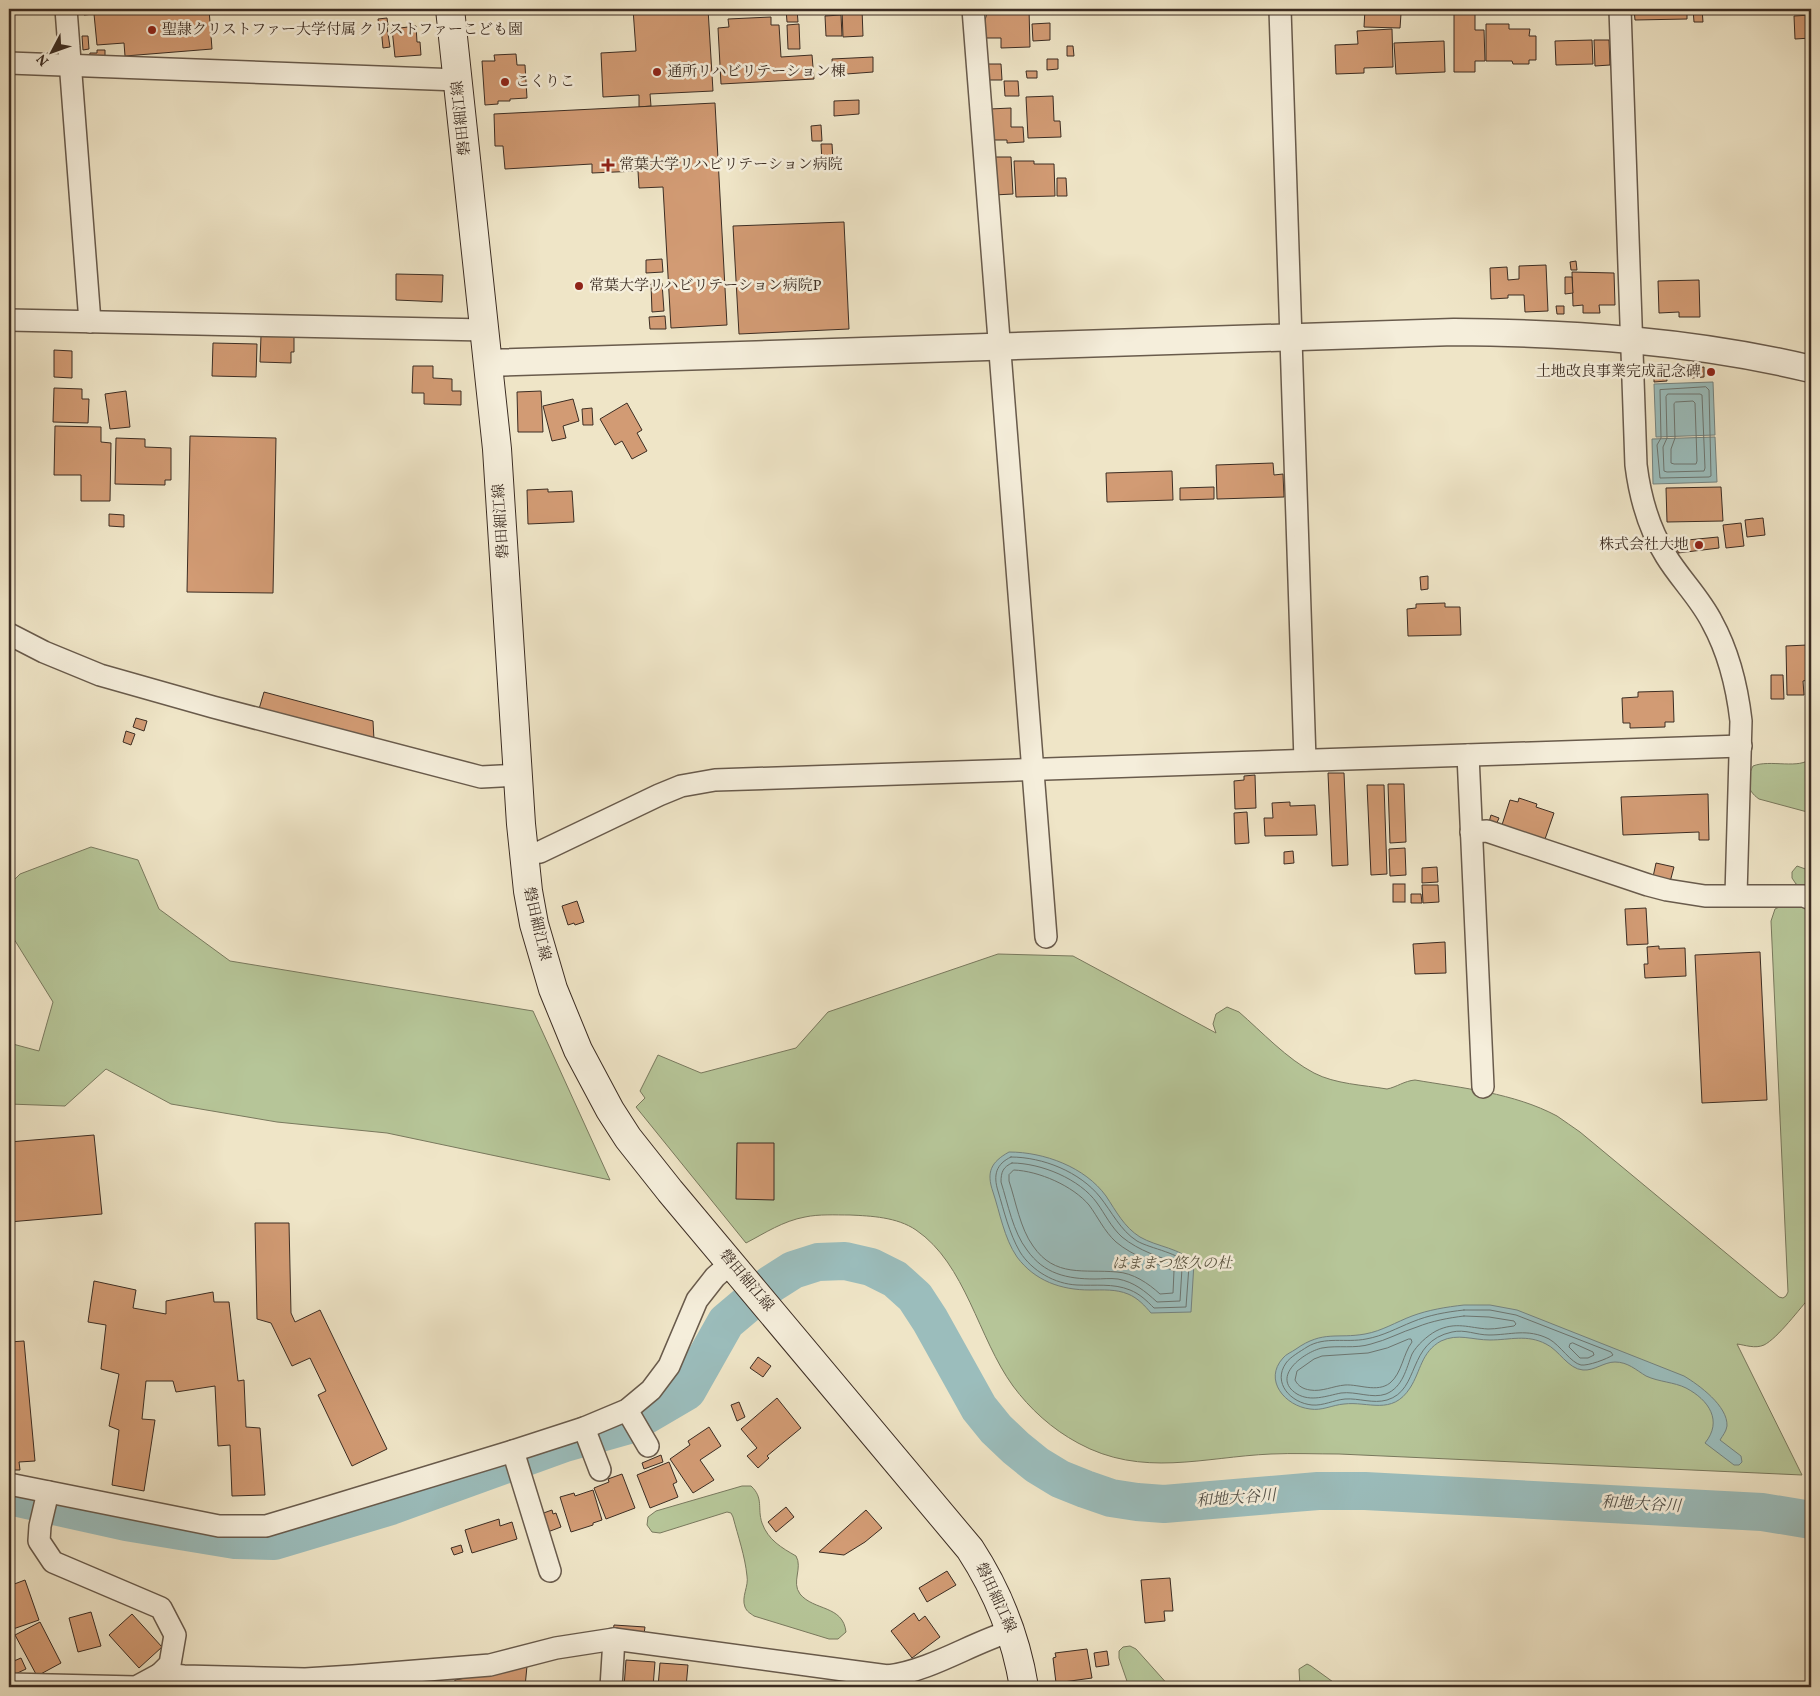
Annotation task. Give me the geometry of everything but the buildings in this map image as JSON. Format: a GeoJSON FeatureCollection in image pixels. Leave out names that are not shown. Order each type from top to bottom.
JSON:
{"type":"FeatureCollection","features":[{"type":"Feature","properties":{"kind":"main road","name":"磐田細江線"},"geometry":{"type":"LineString","coordinates":[[450,9],[497,448],[523,854],[530,899],[543,956],[565,1020],[582,1058],[628,1138],[670,1191],[970,1549],[996,1595],[1011,1631],[1024,1687]]}},
{"type":"Feature","properties":{"kind":"street"},"geometry":{"type":"LineString","coordinates":[[66,9],[90,322]]}},
{"type":"Feature","properties":{"kind":"street"},"geometry":{"type":"LineString","coordinates":[[973,9],[1046,937]]}},
{"type":"Feature","properties":{"kind":"street"},"geometry":{"type":"LineString","coordinates":[[1280,9],[1305,760]]}},
{"type":"Feature","properties":{"kind":"street"},"geometry":{"type":"LineString","coordinates":[[1620,9],[1636,465],[1639,488],[1654,532],[1665,556],[1712,620],[1732,669],[1738,694],[1741,746],[1736,895]]}},
{"type":"Feature","properties":{"kind":"street"},"geometry":{"type":"LineString","coordinates":[[9,63],[458,80]]}},
{"type":"Feature","properties":{"kind":"street"},"geometry":{"type":"LineString","coordinates":[[9,320],[485,330]]}},
{"type":"Feature","properties":{"kind":"street"},"geometry":{"type":"LineString","coordinates":[[488,363],[1478,332],[1550,334],[1632,341],[1732,354],[1811,369]]}},
{"type":"Feature","properties":{"kind":"street"},"geometry":{"type":"LineString","coordinates":[[9,634],[44,652],[100,675],[213,707],[481,777],[518,775]]}},
{"type":"Feature","properties":{"kind":"street"},"geometry":{"type":"LineString","coordinates":[[523,854],[540,852],[659,795],[680,786],[703,781],[1741,746]]}},
{"type":"Feature","properties":{"kind":"street"},"geometry":{"type":"LineString","coordinates":[[1468,754],[1483,1087]]}},
{"type":"Feature","properties":{"kind":"street"},"geometry":{"type":"LineString","coordinates":[[1472,832],[1487,831],[1667,890],[1705,896],[1804,896],[1811,900]]}},
{"type":"Feature","properties":{"kind":"street"},"geometry":{"type":"LineString","coordinates":[[9,1484],[47,1495],[219,1526],[266,1526],[513,1452],[584,1428],[627,1410],[651,1390],[669,1366],[697,1300],[714,1277],[737,1271]]}},
{"type":"Feature","properties":{"kind":"street"},"geometry":{"type":"LineString","coordinates":[[627,1410],[648,1446]]}},
{"type":"Feature","properties":{"kind":"street"},"geometry":{"type":"LineString","coordinates":[[584,1428],[600,1470]]}},
{"type":"Feature","properties":{"kind":"street"},"geometry":{"type":"LineString","coordinates":[[513,1452],[550,1571]]}},
{"type":"Feature","properties":{"kind":"street"},"geometry":{"type":"LineString","coordinates":[[9,1684],[136,1686],[160,1674],[170,1664],[175,1635],[160,1608],[53,1562],[39,1541],[40,1526],[47,1495]]}},
{"type":"Feature","properties":{"kind":"street"},"geometry":{"type":"LineString","coordinates":[[160,1674],[305,1679],[353,1676],[490,1665],[556,1648],[614,1639],[888,1676],[922,1668],[995,1636],[1011,1631]]}},
{"type":"Feature","properties":{"kind":"street"},"geometry":{"type":"LineString","coordinates":[[611,1687],[614,1639]]}},
{"type":"Feature","properties":{"kind":"green space"},"geometry":{"type":"Polygon","coordinates":[[[1811,758],[1811,813],[1759,799],[1752,792],[1748,784],[1753,766],[1768,763],[1800,763],[1806,762],[1811,758]]]}},
{"type":"Feature","properties":{"kind":"green space"},"geometry":{"type":"Polygon","coordinates":[[[91,847],[138,860],[159,909],[230,961],[533,1011],[610,1180],[387,1133],[277,1122],[171,1104],[106,1069],[65,1106],[9,1104],[9,1043],[39,1051],[53,1002],[9,931],[9,885],[20,874],[91,847]]]}},
{"type":"Feature","properties":{"kind":"green space"},"geometry":{"type":"Polygon","coordinates":[[[1797,866],[1811,871],[1811,891],[1796,884],[1792,878],[1792,872],[1797,866]]]}},
{"type":"Feature","properties":{"kind":"green space","name":"はままつ悠久の杜"},"geometry":{"type":"Polygon","coordinates":[[[1788,903],[1811,909],[1811,1296],[1782,1330],[1764,1345],[1757,1347],[1737,1344],[1802,1475],[1339,1454],[1271,1454],[1173,1463],[1149,1463],[1102,1454],[1078,1443],[1059,1431],[1042,1418],[1013,1386],[1001,1367],[970,1303],[947,1262],[933,1244],[916,1230],[901,1222],[884,1218],[816,1215],[789,1221],[746,1243],[636,1107],[645,1098],[640,1091],[658,1055],[701,1073],[796,1048],[828,1012],[998,954],[1073,956],[1216,1033],[1213,1024],[1216,1014],[1227,1007],[1239,1012],[1294,1060],[1314,1073],[1331,1080],[1387,1089],[1415,1080],[1488,1092],[1523,1102],[1557,1116],[1580,1132],[1779,1297],[1783,1298],[1788,1292],[1771,921],[1775,909],[1788,903]]]}},
{"type":"Feature","properties":{"kind":"green space"},"geometry":{"type":"Polygon","coordinates":[[[742,1486],[751,1486],[758,1495],[762,1523],[768,1534],[781,1547],[796,1556],[798,1561],[797,1585],[800,1594],[813,1603],[834,1613],[844,1623],[846,1632],[838,1639],[829,1639],[754,1616],[748,1611],[744,1603],[747,1580],[746,1569],[731,1513],[727,1512],[660,1533],[652,1532],[647,1525],[648,1517],[656,1511],[742,1486]]]}},
{"type":"Feature","properties":{"kind":"green space"},"geometry":{"type":"Polygon","coordinates":[[[1130,1646],[1136,1649],[1170,1687],[1129,1687],[1119,1658],[1119,1651],[1123,1647],[1130,1646]]]}},
{"type":"Feature","properties":{"kind":"green space"},"geometry":{"type":"Polygon","coordinates":[[[1307,1664],[1340,1687],[1300,1687],[1299,1669],[1307,1664]]]}},
{"type":"Feature","properties":{"kind":"water"},"geometry":{"type":"Polygon","coordinates":[[[1713,382],[1715,435],[1656,437],[1654,384],[1713,382]]]}},
{"type":"Feature","properties":{"kind":"water"},"geometry":{"type":"Polygon","coordinates":[[[1715,437],[1717,482],[1653,484],[1652,439],[1715,437]]]}},
{"type":"Feature","properties":{"kind":"water"},"geometry":{"type":"Polygon","coordinates":[[[1009,1152],[1050,1158],[1075,1169],[1097,1186],[1125,1224],[1134,1233],[1189,1258],[1194,1263],[1191,1312],[1151,1313],[1138,1300],[1123,1292],[1079,1290],[1059,1286],[1040,1278],[1024,1265],[1009,1242],[990,1179],[990,1173],[994,1164],[1009,1152]]]}},
{"type":"Feature","properties":{"kind":"water"},"geometry":{"type":"Polygon","coordinates":[[[1464,1305],[1490,1305],[1517,1310],[1684,1376],[1712,1397],[1723,1411],[1727,1426],[1720,1440],[1741,1456],[1742,1462],[1739,1465],[1734,1465],[1705,1443],[1713,1427],[1711,1412],[1701,1399],[1686,1388],[1651,1378],[1620,1362],[1611,1362],[1587,1370],[1578,1369],[1568,1363],[1551,1347],[1532,1339],[1490,1340],[1453,1337],[1441,1341],[1434,1345],[1425,1356],[1414,1382],[1403,1397],[1388,1405],[1344,1404],[1310,1409],[1292,1403],[1280,1391],[1276,1383],[1277,1366],[1283,1358],[1314,1339],[1371,1333],[1418,1314],[1464,1305]]]}},
{"type":"Feature","properties":{"kind":"waterway","name":"和地大谷川"},"geometry":{"type":"LineString","coordinates":[[9,1496],[126,1522],[235,1540],[274,1541],[391,1506],[565,1443],[629,1425],[687,1391],[726,1322],[771,1284],[793,1270],[818,1262],[845,1261],[871,1267],[895,1279],[915,1297],[930,1320],[979,1408],[996,1429],[1016,1448],[1037,1465],[1060,1479],[1111,1498],[1164,1504],[1318,1491],[1365,1491],[1762,1512],[1811,1520]]}},
{"type":"Feature","properties":{"kind":"place","name":"聖隷クリストファー大学付属 クリストファーこども園"},"geometry":{"type":"Point","coordinates":[152,30]}},
{"type":"Feature","properties":{"kind":"place","name":"通所リハビリテーション棟"},"geometry":{"type":"Point","coordinates":[657,72]}},
{"type":"Feature","properties":{"kind":"place","name":"こくりこ"},"geometry":{"type":"Point","coordinates":[505,82]}},
{"type":"Feature","properties":{"kind":"place","name":"常葉大学リハビリテーション病院"},"geometry":{"type":"Point","coordinates":[608,165]}},
{"type":"Feature","properties":{"kind":"place","name":"常葉大学リハビリテーション病院P"},"geometry":{"type":"Point","coordinates":[579,286]}},
{"type":"Feature","properties":{"kind":"place","name":"土地改良事業完成記念碑"},"geometry":{"type":"Point","coordinates":[1711,372]}},
{"type":"Feature","properties":{"kind":"place","name":"株式会社大地"},"geometry":{"type":"Point","coordinates":[1699,545]}}]}
